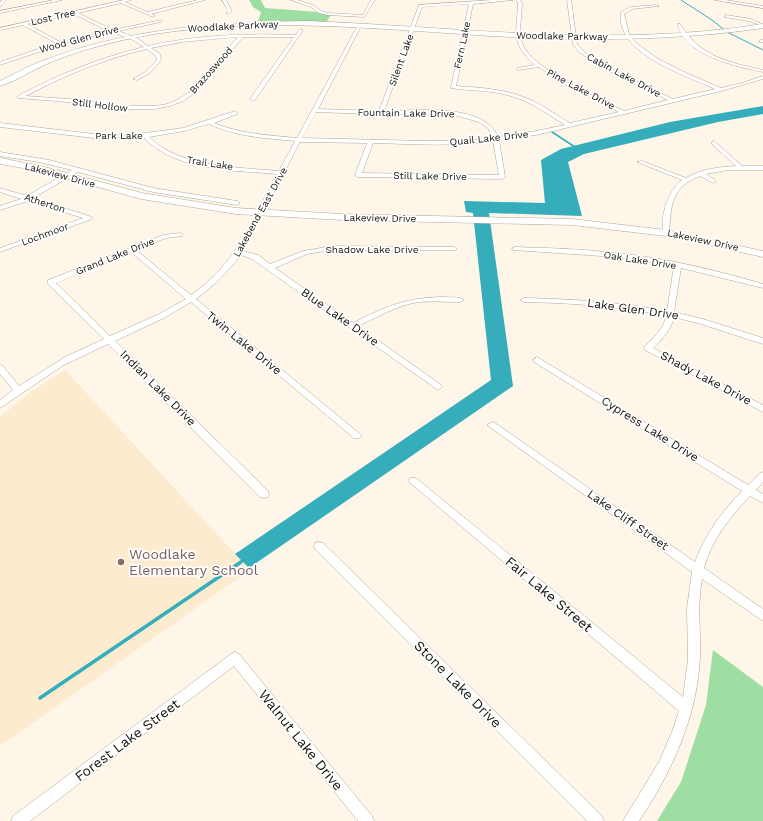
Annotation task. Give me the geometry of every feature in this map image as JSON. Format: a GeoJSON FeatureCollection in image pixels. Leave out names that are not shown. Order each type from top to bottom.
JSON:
{"type":"FeatureCollection","features":[{"type":"Feature","properties":{"kind":"street"},"geometry":{"type":"LineString","coordinates":[[0,6],[4,0]]}},
{"type":"Feature","properties":{"kind":"street"},"geometry":{"type":"LineString","coordinates":[[1,11],[60,0]]}},
{"type":"Feature","properties":{"kind":"street","name":"Lost Tree"},"geometry":{"type":"LineString","coordinates":[[0,29],[129,0]]}},
{"type":"Feature","properties":{"kind":"street"},"geometry":{"type":"LineString","coordinates":[[122,2],[148,13],[203,0]]}},
{"type":"Feature","properties":{"kind":"street"},"geometry":{"type":"LineString","coordinates":[[224,0],[230,11],[228,13]]}},
{"type":"Feature","properties":{"kind":"street"},"geometry":{"type":"LineString","coordinates":[[293,0],[312,6],[320,12],[341,16],[364,16],[373,0]]}},
{"type":"Feature","properties":{"kind":"street"},"geometry":{"type":"LineString","coordinates":[[471,2],[511,0]]}},
{"type":"Feature","properties":{"kind":"street","name":"Pine Lake Drive"},"geometry":{"type":"LineString","coordinates":[[518,0],[520,2],[518,35],[519,44],[531,60],[538,66],[623,112]]}},
{"type":"Feature","properties":{"kind":"street","name":"Cabin Lake Drive"},"geometry":{"type":"LineString","coordinates":[[569,0],[575,37],[574,44],[576,47],[588,57],[673,101]]}},
{"type":"Feature","properties":{"kind":"street"},"geometry":{"type":"LineString","coordinates":[[647,0],[657,6],[631,8],[622,13],[637,47],[653,58],[721,90]]}},
{"type":"Feature","properties":{"kind":"street"},"geometry":{"type":"LineString","coordinates":[[717,0],[763,7]]}},
{"type":"Feature","properties":{"kind":"street","name":"Silent Lake"},"geometry":{"type":"LineString","coordinates":[[381,113],[420,6],[471,2]]}},
{"type":"Feature","properties":{"kind":"street","name":"Fern Lake"},"geometry":{"type":"LineString","coordinates":[[471,2],[453,87],[494,91],[519,97],[535,104],[569,125]]}},
{"type":"Feature","properties":{"kind":"street"},"geometry":{"type":"LineString","coordinates":[[74,12],[128,39],[144,49],[195,40],[241,36],[297,36]]}},
{"type":"Feature","properties":{"kind":"street","name":"Wood Glen Drive"},"geometry":{"type":"LineString","coordinates":[[0,64],[59,43],[110,30],[160,21],[159,18],[148,13]]}},
{"type":"Feature","properties":{"kind":"street"},"geometry":{"type":"LineString","coordinates":[[329,24],[335,15]]}},
{"type":"Feature","properties":{"kind":"street"},"geometry":{"type":"LineString","coordinates":[[337,25],[341,16]]}},
{"type":"Feature","properties":{"kind":"street"},"geometry":{"type":"LineString","coordinates":[[726,16],[750,20],[762,25]]}},
{"type":"Feature","properties":{"kind":"street"},"geometry":{"type":"LineString","coordinates":[[24,24],[59,43]]}},
{"type":"Feature","properties":{"kind":"street","name":"Woodlake Parkway"},"geometry":{"type":"LineString","coordinates":[[0,84],[76,54],[128,39],[231,26],[329,24],[359,28],[575,37],[631,36],[681,30],[717,30],[762,25]]}},
{"type":"Feature","properties":{"kind":"street","name":"Lakebend East Drive"},"geometry":{"type":"LineString","coordinates":[[0,405],[18,390],[68,359],[169,311],[190,299],[223,272],[239,252],[359,28]]}},
{"type":"Feature","properties":{"kind":"street"},"geometry":{"type":"LineString","coordinates":[[110,30],[116,35],[142,43],[158,55],[159,60],[144,76],[135,79]]}},
{"type":"Feature","properties":{"kind":"street"},"geometry":{"type":"LineString","coordinates":[[253,99],[301,30]]}},
{"type":"Feature","properties":{"kind":"street"},"geometry":{"type":"LineString","coordinates":[[681,30],[700,49],[723,60],[763,71]]}},
{"type":"Feature","properties":{"kind":"street","name":"Brazoswood"},"geometry":{"type":"LineString","coordinates":[[180,101],[193,92],[241,36]]}},
{"type":"Feature","properties":{"kind":"street","name":"Still Hollow"},"geometry":{"type":"LineString","coordinates":[[144,49],[110,58],[78,69],[20,97],[76,101],[132,109],[162,106],[180,101]]}},
{"type":"Feature","properties":{"kind":"street"},"geometry":{"type":"LineString","coordinates":[[3,57],[11,59]]}},
{"type":"Feature","properties":{"kind":"street"},"geometry":{"type":"LineString","coordinates":[[723,60],[732,57]]}},
{"type":"Feature","properties":{"kind":"street","name":"Pine Lake Drive"},"geometry":{"type":"LineString","coordinates":[[519,69],[538,66]]}},
{"type":"Feature","properties":{"kind":"street","name":"Quail Lake Drive"},"geometry":{"type":"LineString","coordinates":[[210,123],[220,128],[239,133],[299,140],[370,143],[457,143],[495,140],[569,125],[721,90],[749,83],[763,77]]}},
{"type":"Feature","properties":{"kind":"street","name":"Fountain Lake Drive"},"geometry":{"type":"LineString","coordinates":[[315,110],[381,113],[442,113],[466,116],[479,120],[488,125],[493,131],[502,177]]}},
{"type":"Feature","properties":{"kind":"street","name":"Park Lake"},"geometry":{"type":"LineString","coordinates":[[0,125],[39,128],[101,136],[145,136],[180,131],[210,123],[235,112]]}},
{"type":"Feature","properties":{"kind":"street","name":"Trail Lake"},"geometry":{"type":"LineString","coordinates":[[145,136],[156,148],[184,160],[227,167],[282,173]]}},
{"type":"Feature","properties":{"kind":"street","name":"Still Lake Drive"},"geometry":{"type":"LineString","coordinates":[[370,143],[358,175],[502,177]]}},
{"type":"Feature","properties":{"kind":"street"},"geometry":{"type":"LineString","coordinates":[[714,143],[740,168]]}},
{"type":"Feature","properties":{"kind":"street"},"geometry":{"type":"LineString","coordinates":[[0,154],[20,156],[48,162],[153,190],[237,203]]}},
{"type":"Feature","properties":{"kind":"street","name":"Lakeview Drive"},"geometry":{"type":"LineString","coordinates":[[0,162],[34,168],[141,196],[201,207],[260,213],[342,217],[572,222],[666,233],[763,254]]}},
{"type":"Feature","properties":{"kind":"street"},"geometry":{"type":"LineString","coordinates":[[640,162],[686,180]]}},
{"type":"Feature","properties":{"kind":"street"},"geometry":{"type":"LineString","coordinates":[[666,233],[673,193],[686,180],[700,174],[723,169],[763,168]]}},
{"type":"Feature","properties":{"kind":"street"},"geometry":{"type":"LineString","coordinates":[[0,208],[29,198],[77,170]]}},
{"type":"Feature","properties":{"kind":"street"},"geometry":{"type":"LineString","coordinates":[[700,174],[713,181]]}},
{"type":"Feature","properties":{"kind":"street","name":"Atherton"},"geometry":{"type":"LineString","coordinates":[[0,190],[90,218]]}},
{"type":"Feature","properties":{"kind":"street","name":"Lochmoor"},"geometry":{"type":"LineString","coordinates":[[0,250],[90,218]]}},
{"type":"Feature","properties":{"kind":"street","name":"Grand Lake Drive"},"geometry":{"type":"LineString","coordinates":[[51,282],[165,236],[180,235]]}},
{"type":"Feature","properties":{"kind":"street","name":"Shadow Lake Drive"},"geometry":{"type":"LineString","coordinates":[[270,268],[305,252],[332,248],[454,249]]}},
{"type":"Feature","properties":{"kind":"street","name":"Oak Lake Drive"},"geometry":{"type":"LineString","coordinates":[[515,249],[592,253],[678,265],[763,286]]}},
{"type":"Feature","properties":{"kind":"street","name":"Twin Lake Drive"},"geometry":{"type":"LineString","coordinates":[[132,250],[357,436]]}},
{"type":"Feature","properties":{"kind":"street","name":"Blue Lake Drive"},"geometry":{"type":"LineString","coordinates":[[239,252],[255,257],[438,387]]}},
{"type":"Feature","properties":{"kind":"street"},"geometry":{"type":"LineString","coordinates":[[670,313],[678,265]]}},
{"type":"Feature","properties":{"kind":"street","name":"Indian Lake Drive"},"geometry":{"type":"LineString","coordinates":[[51,282],[264,494]]}},
{"type":"Feature","properties":{"kind":"street"},"geometry":{"type":"LineString","coordinates":[[353,326],[382,310],[404,303],[428,300],[460,300]]}},
{"type":"Feature","properties":{"kind":"street","name":"Lake Glen Drive"},"geometry":{"type":"LineString","coordinates":[[524,300],[584,302],[646,308],[710,323],[763,341]]}},
{"type":"Feature","properties":{"kind":"street","name":"Shady Lake Drive"},"geometry":{"type":"LineString","coordinates":[[670,313],[666,328],[648,348],[763,409]]}},
{"type":"Feature","properties":{"kind":"street","name":"Cypress Lake Drive"},"geometry":{"type":"LineString","coordinates":[[537,360],[763,499]]}},
{"type":"Feature","properties":{"kind":"street"},"geometry":{"type":"LineString","coordinates":[[0,368],[18,390]]}},
{"type":"Feature","properties":{"kind":"street","name":"Lake Cliff Street"},"geometry":{"type":"LineString","coordinates":[[492,425],[763,616]]}},
{"type":"Feature","properties":{"kind":"street"},"geometry":{"type":"LineString","coordinates":[[630,821],[656,782],[674,744],[690,696],[694,660],[692,605],[698,570],[712,534],[724,517],[763,476]]}},
{"type":"Feature","properties":{"kind":"street","name":"Fair Lake Street"},"geometry":{"type":"LineString","coordinates":[[413,481],[686,708]]}},
{"type":"Feature","properties":{"kind":"street","name":"Stone Lake Drive"},"geometry":{"type":"LineString","coordinates":[[319,546],[597,821]]}},
{"type":"Feature","properties":{"kind":"street","name":"Forest Lake Street"},"geometry":{"type":"LineString","coordinates":[[18,821],[235,658]]}},
{"type":"Feature","properties":{"kind":"street","name":"Walnut Lake Drive"},"geometry":{"type":"LineString","coordinates":[[235,658],[367,821]]}},
{"type":"Feature","properties":{"kind":"shaded area","name":"Woodlake Elementary School"},"geometry":{"type":"Polygon","coordinates":[[[65,370],[250,570],[0,746],[0,417],[32,391],[65,370]]]}},
{"type":"Feature","properties":{"kind":"green space"},"geometry":{"type":"Polygon","coordinates":[[[249,0],[261,0],[265,8],[318,12],[331,15],[325,24],[258,22],[261,12],[253,7],[249,0]]]}},
{"type":"Feature","properties":{"kind":"green space"},"geometry":{"type":"Polygon","coordinates":[[[713,650],[763,687],[763,821],[657,821],[681,782],[706,705],[713,650]]]}},
{"type":"Feature","properties":{"kind":"water"},"geometry":{"type":"Polygon","coordinates":[[[763,106],[763,114],[718,122],[584,154],[568,162],[582,216],[489,213],[513,386],[249,568],[235,554],[491,380],[473,213],[466,212],[464,201],[545,203],[541,160],[561,149],[670,122],[763,106]]]}},
{"type":"Feature","properties":{"kind":"waterway"},"geometry":{"type":"LineString","coordinates":[[681,0],[712,20],[727,32],[763,50]]}},
{"type":"Feature","properties":{"kind":"waterway"},"geometry":{"type":"LineString","coordinates":[[552,132],[575,147]]}},
{"type":"Feature","properties":{"kind":"waterway"},"geometry":{"type":"LineString","coordinates":[[239,563],[244,560]]}},
{"type":"Feature","properties":{"kind":"waterway"},"geometry":{"type":"LineString","coordinates":[[40,698],[241,562]]}},
{"type":"Feature","properties":{"kind":"place","name":"Woodlake Elementary School"},"geometry":{"type":"Point","coordinates":[121,562]}}]}
